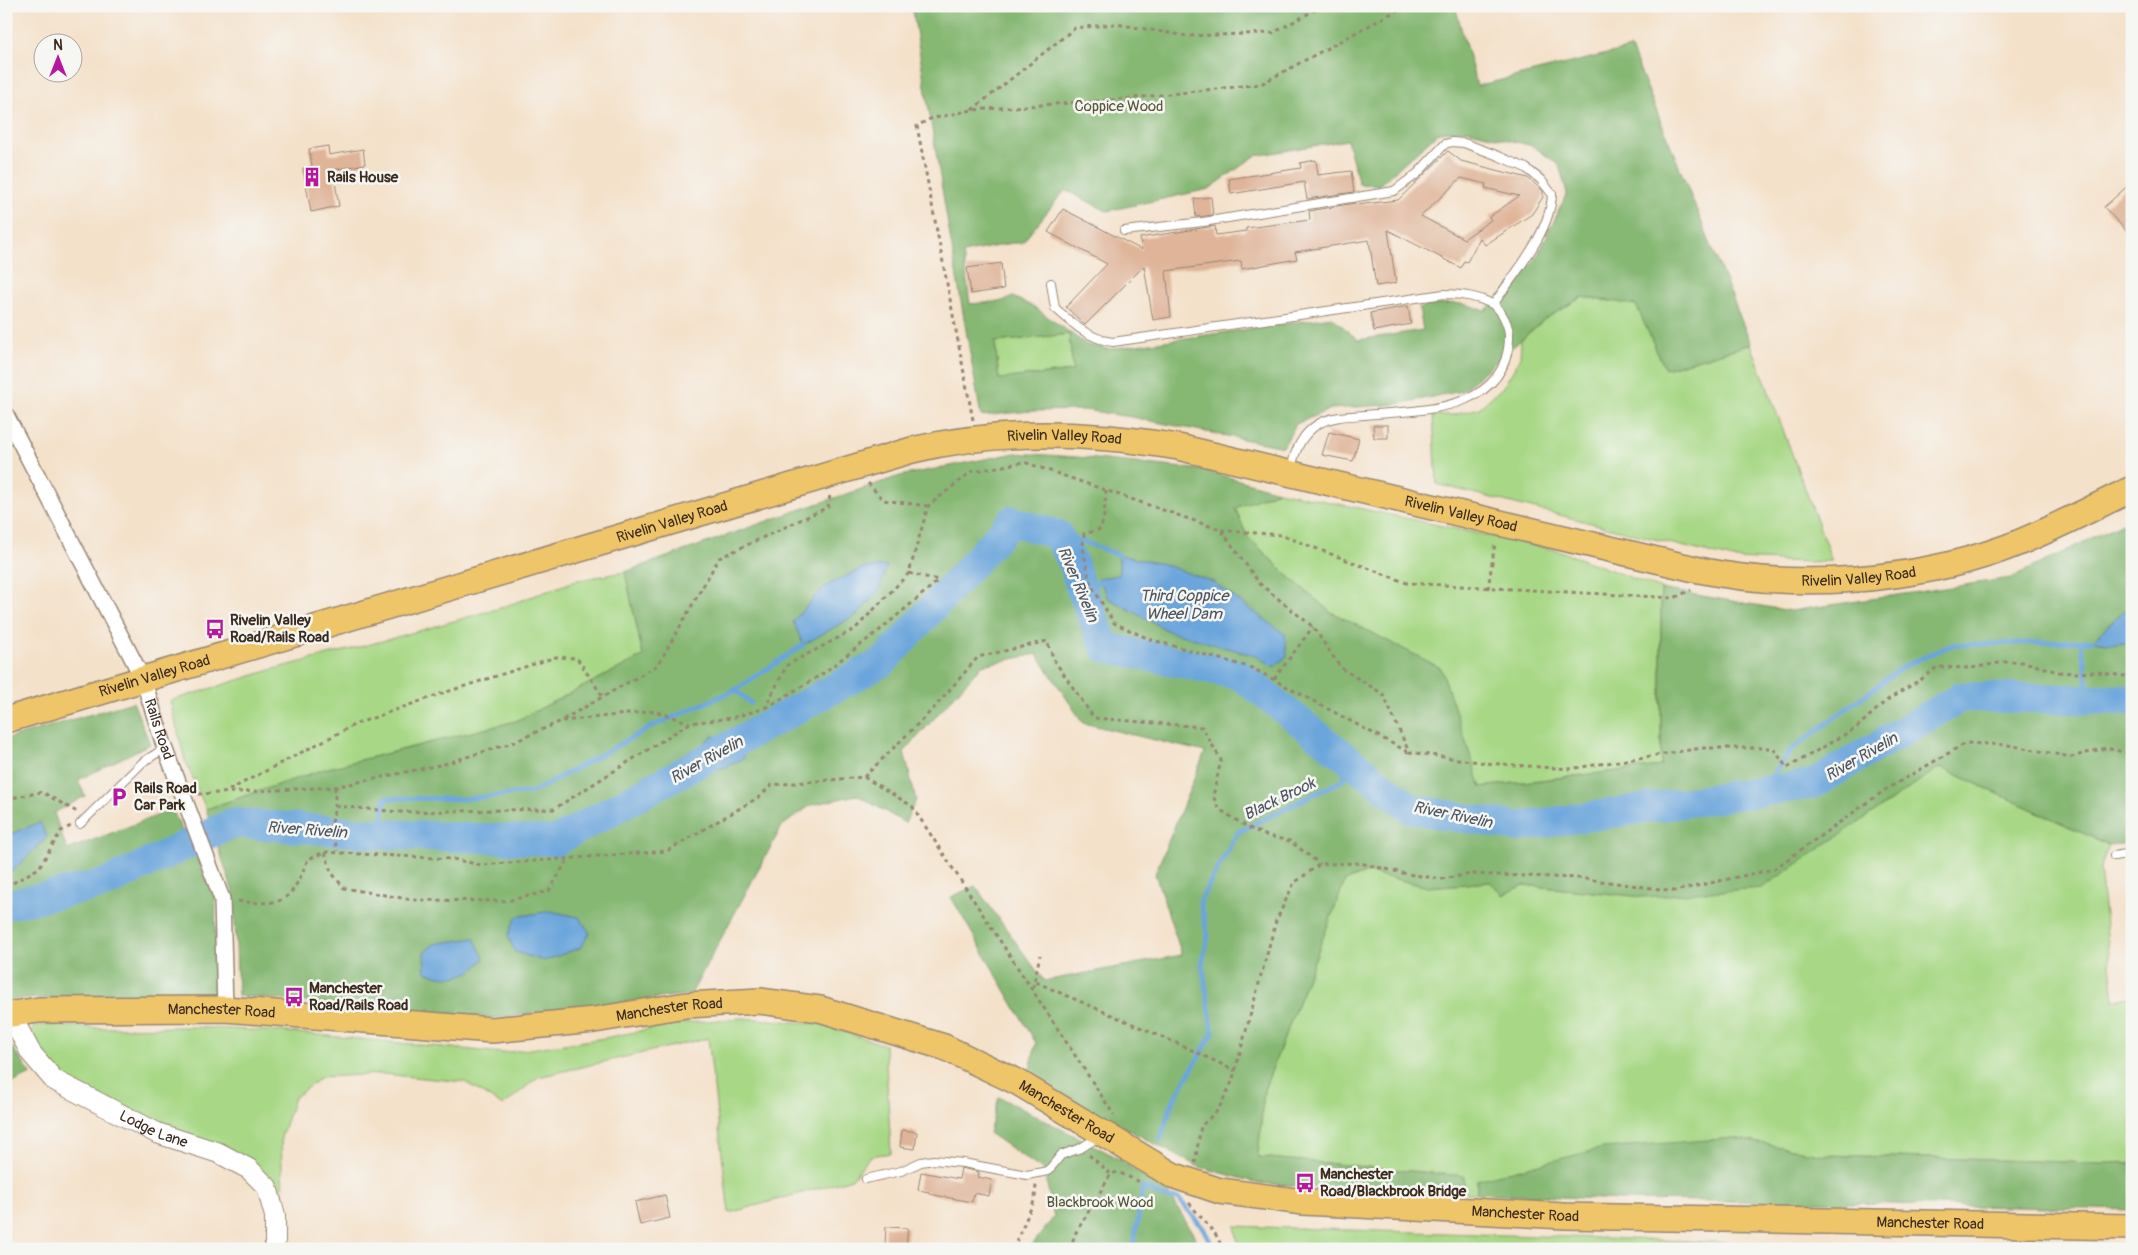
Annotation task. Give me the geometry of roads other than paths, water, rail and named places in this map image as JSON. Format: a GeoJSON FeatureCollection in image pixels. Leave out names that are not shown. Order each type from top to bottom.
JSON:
{"type":"FeatureCollection","features":[{"type":"Feature","properties":{"kind":"main road","name":"Rivelin Valley Road"},"geometry":{"type":"LineString","coordinates":[[6,720],[912,450],[977,438],[1027,434],[1097,436],[1178,448],[1722,575],[1800,581],[1867,577],[1944,565],[2004,548],[2132,489]]}},
{"type":"Feature","properties":{"kind":"main road","name":"Manchester Road"},"geometry":{"type":"LineString","coordinates":[[8,1014],[39,1010],[225,1009],[492,1030],[594,1020],[695,1005],[760,1001],[820,1009],[944,1047],[1019,1084],[1182,1179],[1220,1191],[1303,1202],[1564,1216],[2132,1227]]}},
{"type":"Feature","properties":{"kind":"street","name":"Rails Road"},"geometry":{"type":"LineString","coordinates":[[6,415],[143,679],[165,748],[222,899],[225,1009]]}},
{"type":"Feature","properties":{"kind":"street","name":"Lodge Lane"},"geometry":{"type":"LineString","coordinates":[[8,1014],[31,1053],[54,1080],[156,1133],[219,1153],[250,1169],[267,1187],[275,1216],[273,1247]]}},
{"type":"Feature","properties":{"kind":"lane"},"geometry":{"type":"LineString","coordinates":[[1124,231],[1203,222],[1394,191],[1418,173],[1445,144],[1452,142],[1464,143],[1526,168],[1541,180],[1552,194],[1551,204],[1532,247],[1493,305]]}},
{"type":"Feature","properties":{"kind":"lane"},"geometry":{"type":"LineString","coordinates":[[1051,283],[1056,308],[1091,336],[1113,342],[1444,294],[1474,297],[1493,305],[1500,311],[1508,325],[1510,337],[1504,366],[1498,377],[1489,387],[1450,405],[1337,418],[1322,422],[1312,428],[1300,442],[1295,452],[1291,474]]}},
{"type":"Feature","properties":{"kind":"lane"},"geometry":{"type":"LineString","coordinates":[[80,824],[143,762],[165,748]]}},
{"type":"Feature","properties":{"kind":"lane"},"geometry":{"type":"LineString","coordinates":[[2114,856],[2132,853]]}},
{"type":"Feature","properties":{"kind":"lane"},"geometry":{"type":"LineString","coordinates":[[866,1179],[901,1171],[921,1162],[934,1160],[963,1163],[1027,1175],[1048,1171],[1060,1155],[1107,1136]]}},
{"type":"Feature","properties":{"kind":"water","name":"Third Coppice Wheel Dam"},"geometry":{"type":"Polygon","coordinates":[[[1119,555],[1163,564],[1213,582],[1285,634],[1287,656],[1274,667],[1256,656],[1170,632],[1108,598],[1099,578],[1119,575],[1119,555]]]}},
{"type":"Feature","properties":{"kind":"water"},"geometry":{"type":"Polygon","coordinates":[[[887,566],[879,590],[858,614],[803,645],[793,621],[824,587],[862,568],[887,566]]]}},
{"type":"Feature","properties":{"kind":"water"},"geometry":{"type":"Polygon","coordinates":[[[2132,605],[2132,642],[2116,644],[2092,641],[2122,612],[2132,605]]]}},
{"type":"Feature","properties":{"kind":"water"},"geometry":{"type":"Polygon","coordinates":[[[712,736],[740,740],[744,758],[726,767],[708,771],[694,752],[712,736]]]}},
{"type":"Feature","properties":{"kind":"water"},"geometry":{"type":"Polygon","coordinates":[[[40,822],[47,837],[13,871],[6,874],[6,836],[40,822]]]}},
{"type":"Feature","properties":{"kind":"water"},"geometry":{"type":"Polygon","coordinates":[[[550,911],[579,917],[590,933],[580,948],[544,961],[515,952],[508,936],[516,917],[550,911]]]}},
{"type":"Feature","properties":{"kind":"water"},"geometry":{"type":"Polygon","coordinates":[[[474,938],[484,958],[472,970],[465,974],[450,977],[425,971],[424,952],[434,944],[474,938]]]}},
{"type":"Feature","properties":{"kind":"waterway","name":"River Rivelin"},"geometry":{"type":"LineString","coordinates":[[6,905],[104,884],[232,823],[380,834],[556,841],[884,661],[1012,521],[1058,535],[1074,565],[1080,586],[1105,647],[1240,675],[1412,809],[1517,827],[1813,784],[1961,697],[2132,700]]}},
{"type":"Feature","properties":{"kind":"waterway"},"geometry":{"type":"LineString","coordinates":[[1058,535],[1119,555]]}},
{"type":"Feature","properties":{"kind":"waterway"},"geometry":{"type":"LineString","coordinates":[[1080,586],[1101,582]]}},
{"type":"Feature","properties":{"kind":"waterway"},"geometry":{"type":"LineString","coordinates":[[1760,792],[1791,750],[1904,666],[1952,645],[2092,641]]}},
{"type":"Feature","properties":{"kind":"waterway"},"geometry":{"type":"LineString","coordinates":[[2081,642],[2090,699]]}},
{"type":"Feature","properties":{"kind":"waterway"},"geometry":{"type":"LineString","coordinates":[[735,690],[803,645]]}},
{"type":"Feature","properties":{"kind":"waterway"},"geometry":{"type":"LineString","coordinates":[[380,834],[385,798],[464,799],[533,792],[653,726],[735,690],[751,703]]}},
{"type":"Feature","properties":{"kind":"waterway","name":"Black Brook"},"geometry":{"type":"LineString","coordinates":[[1160,1140],[1173,1101],[1213,1033],[1202,964],[1208,937],[1200,901],[1238,832],[1343,780],[1350,763]]}},
{"type":"Feature","properties":{"kind":"waterway"},"geometry":{"type":"LineString","coordinates":[[1133,1249],[1143,1187],[1166,1198],[1178,1198],[1203,1228],[1214,1249]]}},
{"type":"Feature","properties":{"kind":"place","name":"Rails House"},"geometry":{"type":"Point","coordinates":[312,177]}},
{"type":"Feature","properties":{"kind":"place","name":"Rivelin Valley Road/Rails Road"},"geometry":{"type":"Point","coordinates":[215,629]}},
{"type":"Feature","properties":{"kind":"place","name":"Rails Road Car Park"},"geometry":{"type":"Point","coordinates":[119,797]}},
{"type":"Feature","properties":{"kind":"place","name":"Manchester Road/Rails Road"},"geometry":{"type":"Point","coordinates":[294,997]}},
{"type":"Feature","properties":{"kind":"place","name":"Manchester Road/Blackbrook Bridge"},"geometry":{"type":"Point","coordinates":[1305,1183]}},
{"type":"Feature","properties":{"kind":"park label","name":"Coppice Wood"},"geometry":{"type":"Point","coordinates":[1119,106]}},
{"type":"Feature","properties":{"kind":"park label","name":"Blackbrook Wood"},"geometry":{"type":"Point","coordinates":[1100,1202]}}]}
